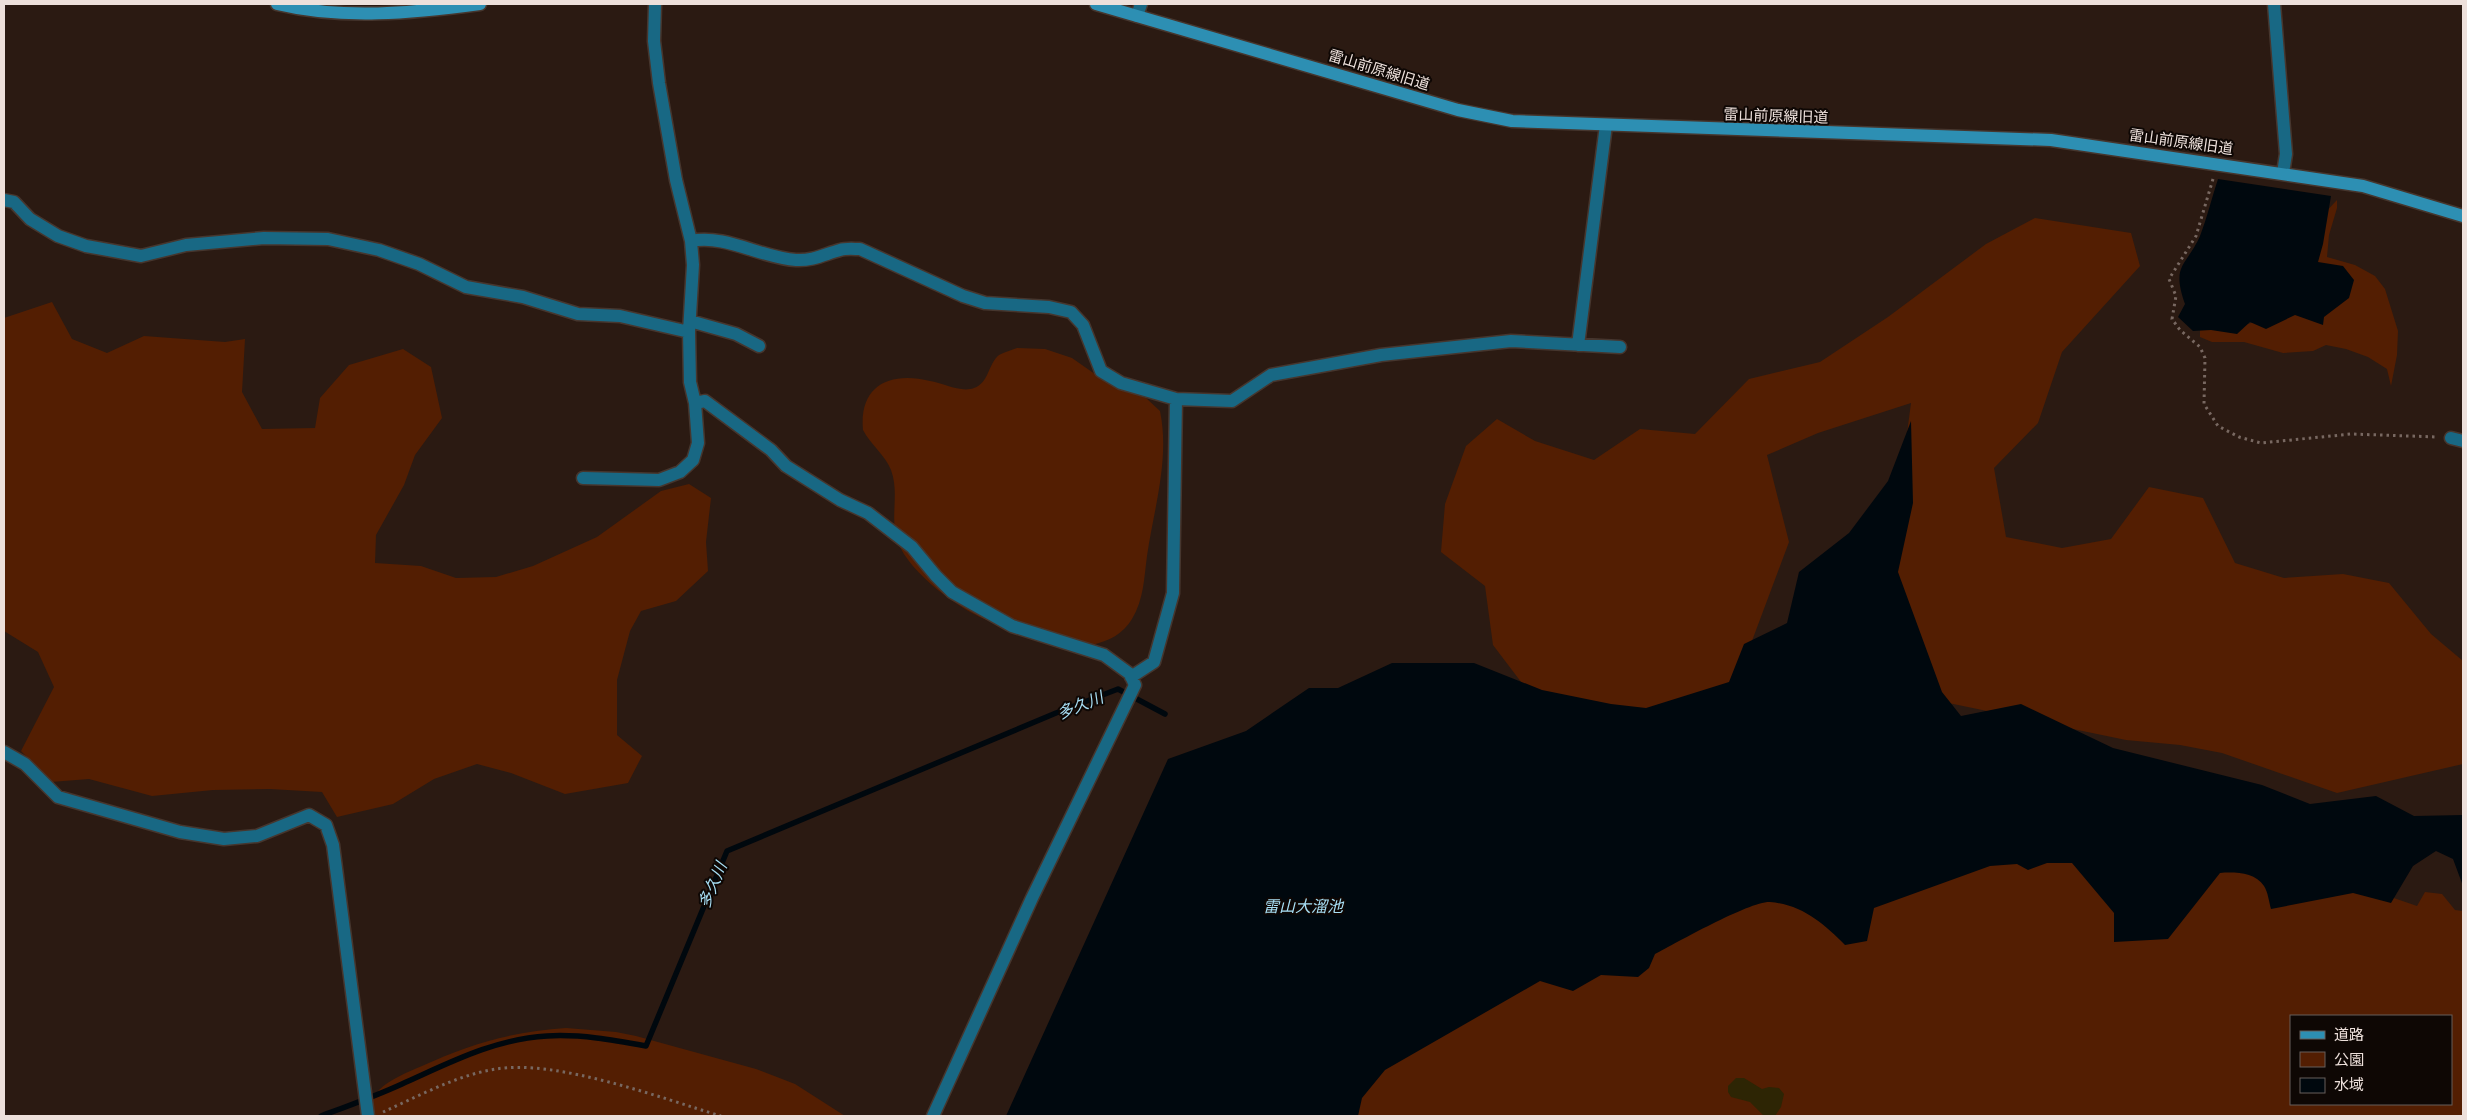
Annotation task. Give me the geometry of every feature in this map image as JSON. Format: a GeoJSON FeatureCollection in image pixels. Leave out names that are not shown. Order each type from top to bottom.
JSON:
{"type":"FeatureCollection","features":[{"type":"Feature","properties":{"kind":"street"},"geometry":{"type":"LineString","coordinates":[[277,4],[373,13],[416,12],[480,4]]}},
{"type":"Feature","properties":{"kind":"street"},"geometry":{"type":"LineString","coordinates":[[583,478],[659,480],[680,472],[693,460],[698,443],[690,382],[693,264],[691,241],[676,180],[658,82],[654,41],[655,4]]}},
{"type":"Feature","properties":{"kind":"street","name":"雷山前原線旧道"},"geometry":{"type":"LineString","coordinates":[[1096,4],[1139,10],[1458,110],[1512,121],[2051,140],[2363,186],[2463,216]]}},
{"type":"Feature","properties":{"kind":"street"},"geometry":{"type":"LineString","coordinates":[[2274,4],[2286,154],[2283,173]]}},
{"type":"Feature","properties":{"kind":"street"},"geometry":{"type":"LineString","coordinates":[[1578,345],[1606,125]]}},
{"type":"Feature","properties":{"kind":"street"},"geometry":{"type":"LineString","coordinates":[[4,200],[14,202],[30,219],[58,236],[86,246],[141,256],[186,245],[264,238],[328,239],[380,250],[419,264],[466,287],[522,297],[578,314],[620,316],[736,334],[759,346]]}},
{"type":"Feature","properties":{"kind":"street"},"geometry":{"type":"LineString","coordinates":[[691,241],[700,239],[730,244],[793,260],[811,260],[842,249],[860,249],[963,296],[985,303],[1049,307],[1070,312],[1083,325],[1101,371],[1121,383],[1176,399],[1232,401],[1271,375],[1381,355],[1511,341],[1620,347]]}},
{"type":"Feature","properties":{"kind":"street"},"geometry":{"type":"LineString","coordinates":[[933,1116],[1032,898],[1127,703],[1133,681],[1154,662],[1174,593],[1176,399]]}},
{"type":"Feature","properties":{"kind":"street"},"geometry":{"type":"LineString","coordinates":[[694,403],[705,401],[771,450],[786,466],[840,500],[868,513],[912,547],[952,592],[1012,626],[1104,655],[1118,663],[1133,681]]}},
{"type":"Feature","properties":{"kind":"street"},"geometry":{"type":"LineString","coordinates":[[4,752],[25,764],[58,797],[180,832],[224,839],[257,836],[309,815],[326,825],[333,845],[368,1116]]}},
{"type":"Feature","properties":{"kind":"path"},"geometry":{"type":"LineString","coordinates":[[2218,165],[2196,236],[2169,279],[2176,296],[2172,319],[2180,330],[2200,347],[2205,358],[2204,404],[2218,426],[2238,438],[2261,443],[2351,434],[2457,440]]}},
{"type":"Feature","properties":{"kind":"path"},"geometry":{"type":"LineString","coordinates":[[382,1112],[462,1078],[495,1069],[521,1066],[621,1086],[721,1116]]}},
{"type":"Feature","properties":{"kind":"green space"},"geometry":{"type":"Polygon","coordinates":[[[2337,200],[2337,208],[2329,235],[2327,257],[2355,265],[2375,276],[2385,289],[2398,331],[2397,355],[2391,386],[2387,369],[2368,357],[2346,349],[2326,345],[2313,351],[2283,353],[2244,342],[2212,342],[2200,337],[2200,327],[2236,328],[2257,321],[2313,268],[2321,217],[2337,200]]]}},
{"type":"Feature","properties":{"kind":"green space"},"geometry":{"type":"Polygon","coordinates":[[[2035,218],[2131,233],[2140,266],[2062,352],[2038,423],[1994,468],[2006,537],[2062,548],[2111,539],[2149,487],[2203,498],[2235,563],[2284,578],[2343,574],[2389,583],[2431,634],[2463,661],[2463,764],[2337,793],[2222,753],[2180,745],[2126,740],[1939,701],[1889,570],[1911,403],[1818,433],[1767,455],[1789,542],[1731,697],[1657,720],[1540,707],[1493,645],[1485,586],[1441,552],[1445,504],[1466,446],[1497,419],[1535,441],[1594,460],[1640,429],[1695,434],[1749,379],[1820,362],[1888,317],[1986,244],[2035,218]]]}},
{"type":"Feature","properties":{"kind":"green space"},"geometry":{"type":"Polygon","coordinates":[[[52,302],[72,339],[107,353],[144,336],[225,342],[245,339],[242,392],[262,429],[315,428],[320,398],[349,365],[403,349],[431,367],[442,418],[415,455],[404,485],[376,535],[375,563],[421,566],[456,578],[496,577],[533,566],[597,537],[661,491],[689,484],[711,498],[706,542],[708,571],[676,601],[641,611],[630,631],[617,680],[617,735],[642,756],[628,783],[565,794],[511,773],[477,764],[434,779],[393,804],[337,817],[322,792],[270,789],[213,790],[152,796],[89,779],[51,782],[21,751],[54,687],[38,652],[4,631],[4,318],[52,302]]]}},
{"type":"Feature","properties":{"kind":"green space"},"geometry":{"type":"Polygon","coordinates":[[[1017,348],[1045,349],[1072,358],[1112,386],[1146,398],[1160,411],[1163,429],[1162,465],[1139,604],[1132,619],[1120,633],[1110,639],[1092,645],[992,622],[966,610],[925,578],[904,554],[898,542],[894,524],[894,479],[885,460],[863,430],[863,415],[866,402],[880,385],[902,378],[915,378],[958,389],[974,388],[983,382],[999,355],[1017,348]]]}},
{"type":"Feature","properties":{"kind":"green space"},"geometry":{"type":"Polygon","coordinates":[[[1982,856],[2208,863],[2353,884],[2417,906],[2425,892],[2442,894],[2455,910],[2463,911],[2463,1116],[1351,1116],[1364,1074],[1497,988],[1744,894],[1865,899],[1982,856]]]}},
{"type":"Feature","properties":{"kind":"green space"},"geometry":{"type":"Polygon","coordinates":[[[566,1028],[616,1032],[636,1036],[756,1069],[795,1084],[845,1116],[362,1116],[374,1096],[388,1082],[440,1058],[492,1040],[529,1032],[566,1028]]]}},
{"type":"Feature","properties":{"kind":"sand"},"geometry":{"type":"Polygon","coordinates":[[[1736,1078],[1744,1078],[1762,1089],[1769,1087],[1779,1088],[1784,1094],[1781,1107],[1775,1116],[1764,1116],[1750,1102],[1731,1097],[1728,1092],[1728,1086],[1736,1078]]]}},
{"type":"Feature","properties":{"kind":"water"},"geometry":{"type":"Polygon","coordinates":[[[2218,179],[2331,196],[2318,262],[2343,266],[2354,280],[2349,298],[2324,317],[2323,325],[2295,315],[2266,329],[2250,322],[2237,334],[2211,330],[2193,331],[2178,317],[2185,304],[2179,281],[2180,273],[2200,236],[2218,179]]]}},
{"type":"Feature","properties":{"kind":"water","name":"雷山大溜池"},"geometry":{"type":"Polygon","coordinates":[[[1911,421],[1913,503],[1898,572],[1942,692],[1961,716],[2021,704],[2113,748],[2262,785],[2310,804],[2376,796],[2414,816],[2463,815],[2463,886],[2453,859],[2436,851],[2413,866],[2391,903],[2353,893],[2271,909],[2265,888],[2260,881],[2250,875],[2220,873],[2168,939],[2114,942],[2114,913],[2072,863],[2047,863],[2028,870],[2017,864],[1990,866],[1874,908],[1867,941],[1845,945],[1821,923],[1803,911],[1782,904],[1760,903],[1695,932],[1655,954],[1649,968],[1638,977],[1601,975],[1573,991],[1540,981],[1385,1070],[1362,1098],[1358,1116],[1006,1116],[1168,759],[1246,731],[1309,688],[1338,688],[1392,663],[1474,663],[1542,690],[1611,704],[1646,708],[1729,682],[1744,644],[1787,623],[1799,572],[1849,533],[1888,481],[1911,421]]]}},
{"type":"Feature","properties":{"kind":"waterway","name":"多久川"},"geometry":{"type":"LineString","coordinates":[[321,1116],[382,1093],[472,1053],[527,1038],[572,1036],[646,1046],[727,851],[1056,713],[1118,689],[1165,714]]}}]}
